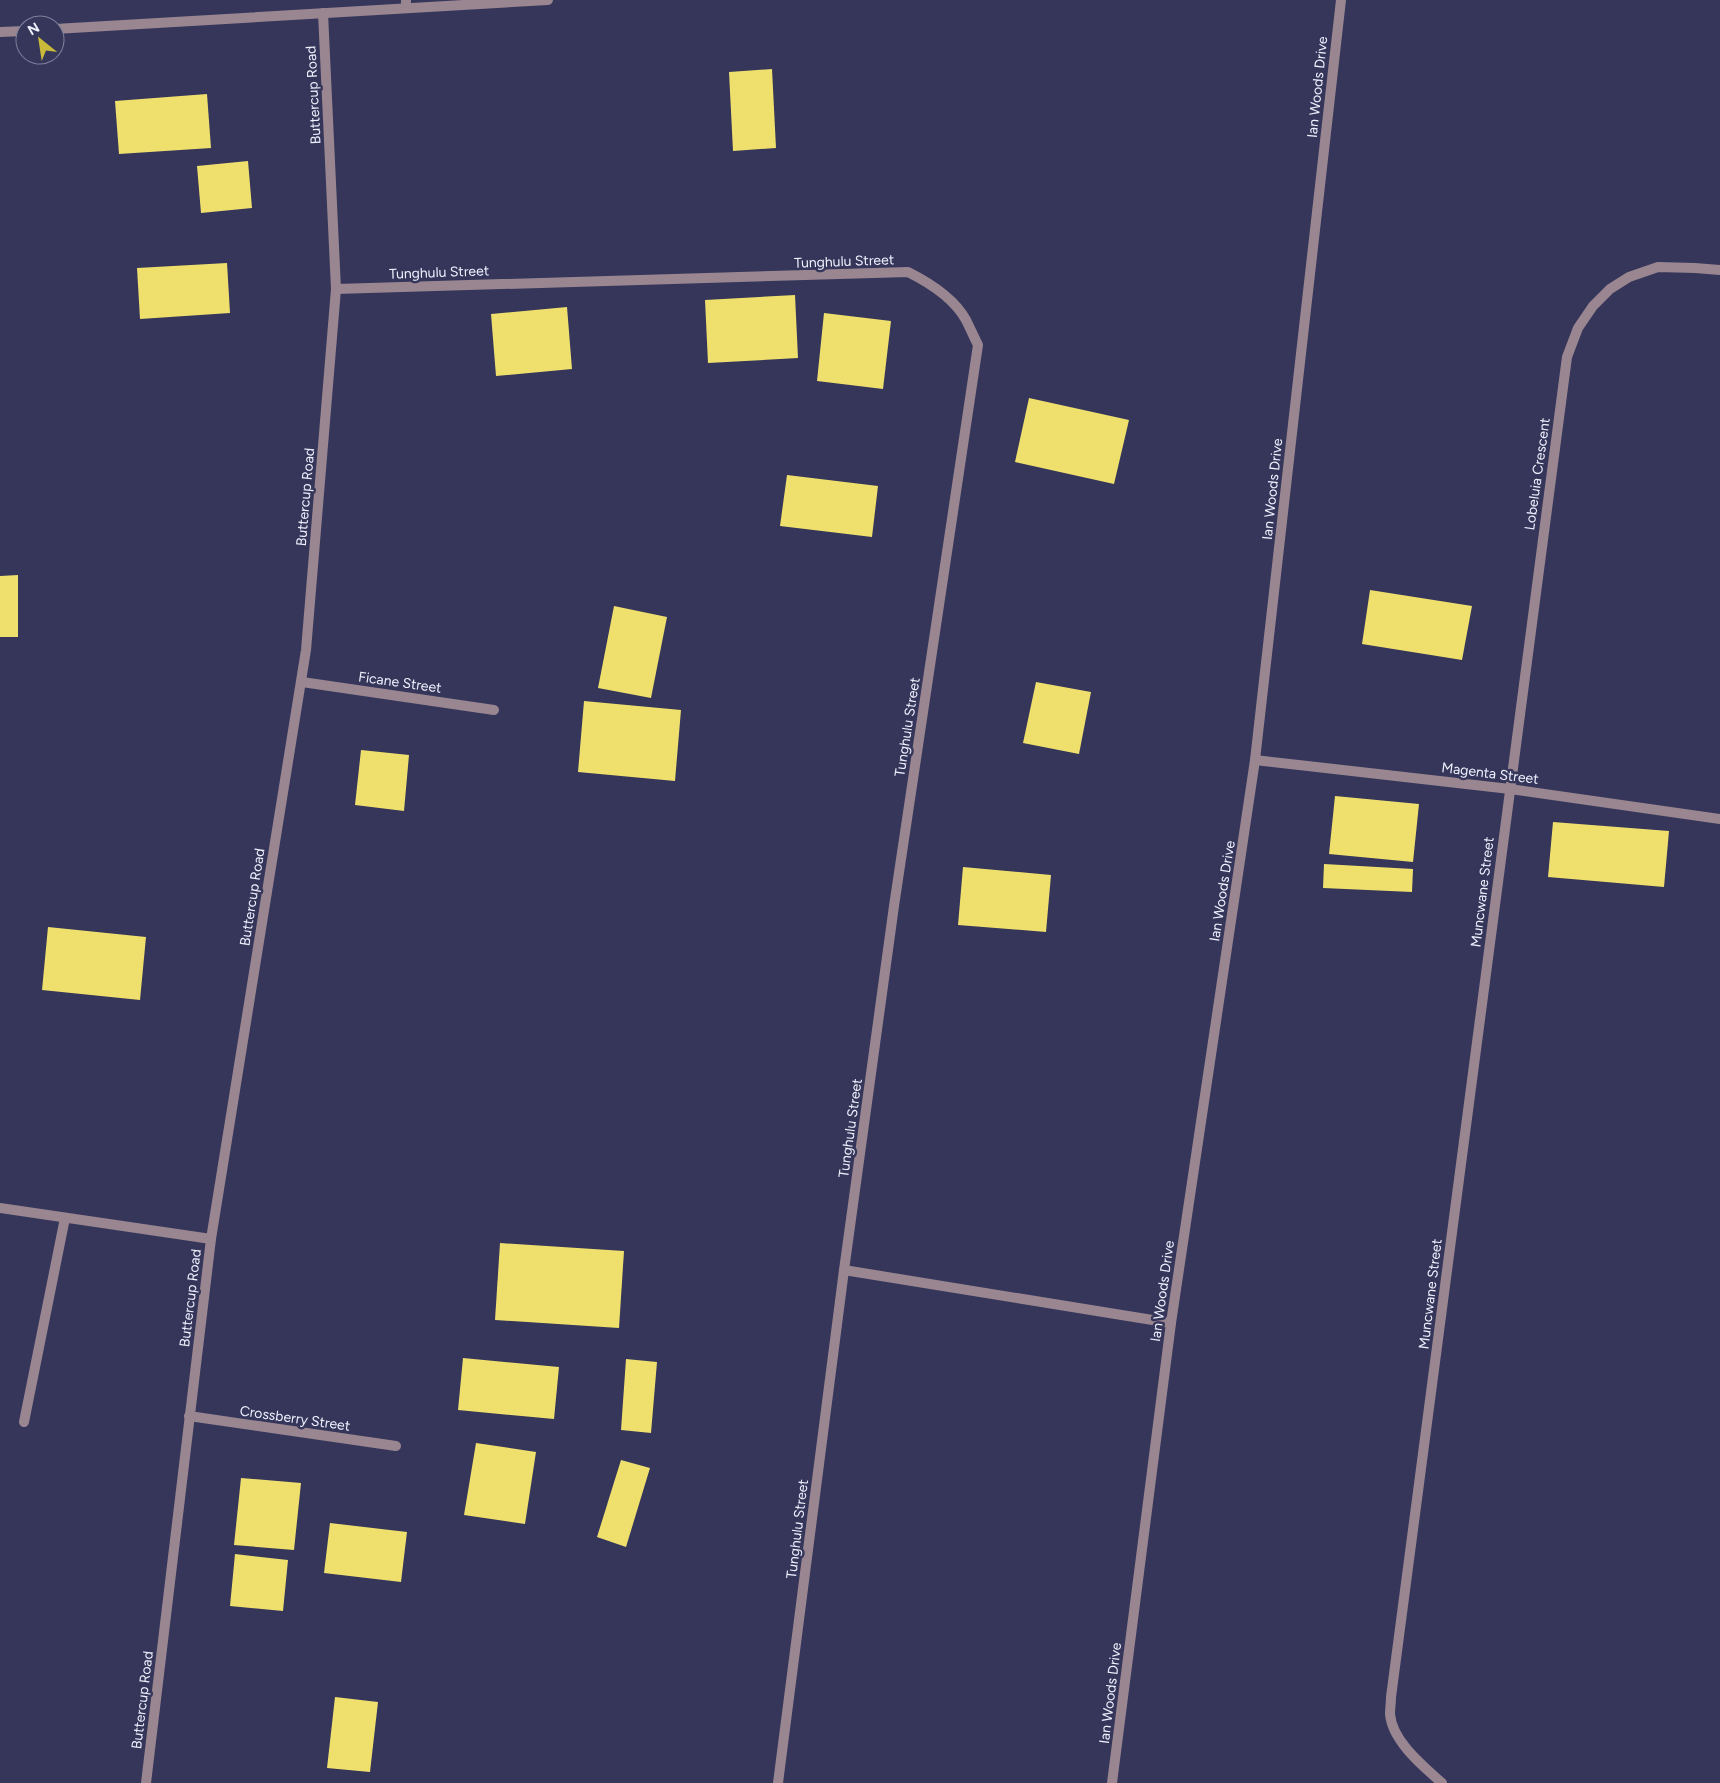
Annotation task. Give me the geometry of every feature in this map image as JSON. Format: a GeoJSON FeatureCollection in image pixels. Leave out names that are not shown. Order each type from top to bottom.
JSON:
{"type":"FeatureCollection","features":[{"type":"Feature","properties":{"kind":"street"},"geometry":{"type":"LineString","coordinates":[[65,28],[323,13],[406,4],[548,0]]}},
{"type":"Feature","properties":{"kind":"street","name":"Ian Woods Drive"},"geometry":{"type":"LineString","coordinates":[[1112,1783],[1171,1323],[1255,760],[1340,0]]}},
{"type":"Feature","properties":{"kind":"street","name":"Buttercup Road"},"geometry":{"type":"LineString","coordinates":[[146,1783],[210,1239],[306,650],[336,289],[323,13]]}},
{"type":"Feature","properties":{"kind":"street"},"geometry":{"type":"LineString","coordinates":[[0,32],[15,31]]}},
{"type":"Feature","properties":{"kind":"street","name":"Lobeluia Crescent"},"geometry":{"type":"LineString","coordinates":[[1510,789],[1567,357],[1578,328],[1592,306],[1610,289],[1629,277],[1658,267],[1720,270]]}},
{"type":"Feature","properties":{"kind":"street","name":"Tunghulu Street"},"geometry":{"type":"LineString","coordinates":[[336,289],[908,272],[927,282],[940,292],[965,318],[978,345],[894,906],[844,1270],[778,1783]]}},
{"type":"Feature","properties":{"kind":"street","name":"Ficane Street"},"geometry":{"type":"LineString","coordinates":[[302,682],[494,710]]}},
{"type":"Feature","properties":{"kind":"street","name":"Magenta Street"},"geometry":{"type":"LineString","coordinates":[[1255,760],[1510,789],[1720,819]]}},
{"type":"Feature","properties":{"kind":"street","name":"Muncwane Street"},"geometry":{"type":"LineString","coordinates":[[1442,1783],[1408,1751],[1397,1733],[1390,1715],[1391,1697],[1510,789]]}},
{"type":"Feature","properties":{"kind":"street"},"geometry":{"type":"LineString","coordinates":[[0,1208],[210,1239]]}},
{"type":"Feature","properties":{"kind":"street"},"geometry":{"type":"LineString","coordinates":[[24,1422],[65,1218]]}},
{"type":"Feature","properties":{"kind":"street"},"geometry":{"type":"LineString","coordinates":[[844,1270],[1171,1323]]}},
{"type":"Feature","properties":{"kind":"street","name":"Crossberry Street"},"geometry":{"type":"LineString","coordinates":[[189,1416],[396,1446]]}},
{"type":"Feature","properties":{"kind":"building"},"geometry":{"type":"Polygon","coordinates":[[[772,69],[776,148],[733,151],[729,72],[772,69]]]}},
{"type":"Feature","properties":{"kind":"building"},"geometry":{"type":"Polygon","coordinates":[[[207,94],[211,148],[119,154],[115,101],[207,94]]]}},
{"type":"Feature","properties":{"kind":"building"},"geometry":{"type":"Polygon","coordinates":[[[248,161],[252,208],[201,213],[197,166],[248,161]]]}},
{"type":"Feature","properties":{"kind":"building"},"geometry":{"type":"Polygon","coordinates":[[[227,263],[230,313],[140,319],[137,268],[227,263]]]}},
{"type":"Feature","properties":{"kind":"building"},"geometry":{"type":"Polygon","coordinates":[[[795,295],[798,358],[708,363],[705,300],[795,295]]]}},
{"type":"Feature","properties":{"kind":"building"},"geometry":{"type":"Polygon","coordinates":[[[567,307],[572,369],[496,376],[491,314],[567,307]]]}},
{"type":"Feature","properties":{"kind":"building"},"geometry":{"type":"Polygon","coordinates":[[[824,313],[891,321],[883,389],[817,381],[824,313]]]}},
{"type":"Feature","properties":{"kind":"building"},"geometry":{"type":"Polygon","coordinates":[[[1029,398],[1129,420],[1114,484],[1015,462],[1029,398]]]}},
{"type":"Feature","properties":{"kind":"building"},"geometry":{"type":"Polygon","coordinates":[[[787,475],[878,486],[872,537],[780,526],[787,475]]]}},
{"type":"Feature","properties":{"kind":"building"},"geometry":{"type":"Polygon","coordinates":[[[18,575],[18,637],[0,637],[0,576],[18,575]]]}},
{"type":"Feature","properties":{"kind":"building"},"geometry":{"type":"Polygon","coordinates":[[[1370,590],[1472,606],[1462,660],[1362,644],[1370,590]]]}},
{"type":"Feature","properties":{"kind":"building"},"geometry":{"type":"Polygon","coordinates":[[[614,606],[667,617],[651,698],[598,688],[614,606]]]}},
{"type":"Feature","properties":{"kind":"building"},"geometry":{"type":"Polygon","coordinates":[[[1036,682],[1091,692],[1079,754],[1023,743],[1036,682]]]}},
{"type":"Feature","properties":{"kind":"building"},"geometry":{"type":"Polygon","coordinates":[[[584,701],[681,710],[675,781],[578,772],[584,701]]]}},
{"type":"Feature","properties":{"kind":"building"},"geometry":{"type":"Polygon","coordinates":[[[361,750],[409,755],[404,811],[355,805],[361,750]]]}},
{"type":"Feature","properties":{"kind":"building"},"geometry":{"type":"Polygon","coordinates":[[[1335,796],[1419,804],[1413,862],[1329,854],[1335,796]]]}},
{"type":"Feature","properties":{"kind":"building"},"geometry":{"type":"Polygon","coordinates":[[[1553,822],[1669,831],[1664,887],[1548,877],[1553,822]]]}},
{"type":"Feature","properties":{"kind":"building"},"geometry":{"type":"Polygon","coordinates":[[[1324,864],[1413,869],[1412,892],[1323,888],[1324,864]]]}},
{"type":"Feature","properties":{"kind":"building"},"geometry":{"type":"Polygon","coordinates":[[[963,867],[1051,875],[1046,932],[958,925],[963,867]]]}},
{"type":"Feature","properties":{"kind":"building"},"geometry":{"type":"Polygon","coordinates":[[[48,927],[146,937],[140,1000],[42,990],[48,927]]]}},
{"type":"Feature","properties":{"kind":"building"},"geometry":{"type":"Polygon","coordinates":[[[500,1243],[624,1251],[619,1328],[495,1320],[500,1243]]]}},
{"type":"Feature","properties":{"kind":"building"},"geometry":{"type":"Polygon","coordinates":[[[463,1358],[559,1367],[554,1419],[458,1410],[463,1358]]]}},
{"type":"Feature","properties":{"kind":"building"},"geometry":{"type":"Polygon","coordinates":[[[626,1359],[657,1362],[651,1433],[621,1430],[626,1359]]]}},
{"type":"Feature","properties":{"kind":"building"},"geometry":{"type":"Polygon","coordinates":[[[476,1443],[536,1452],[525,1524],[464,1515],[476,1443]]]}},
{"type":"Feature","properties":{"kind":"building"},"geometry":{"type":"Polygon","coordinates":[[[621,1460],[650,1468],[626,1547],[597,1537],[621,1460]]]}},
{"type":"Feature","properties":{"kind":"building"},"geometry":{"type":"Polygon","coordinates":[[[241,1478],[301,1483],[294,1550],[234,1545],[241,1478]]]}},
{"type":"Feature","properties":{"kind":"building"},"geometry":{"type":"Polygon","coordinates":[[[330,1523],[407,1532],[401,1582],[324,1573],[330,1523]]]}},
{"type":"Feature","properties":{"kind":"building"},"geometry":{"type":"Polygon","coordinates":[[[235,1554],[288,1560],[283,1611],[230,1606],[235,1554]]]}},
{"type":"Feature","properties":{"kind":"building"},"geometry":{"type":"Polygon","coordinates":[[[335,1697],[378,1702],[370,1772],[327,1768],[335,1697]]]}}]}
